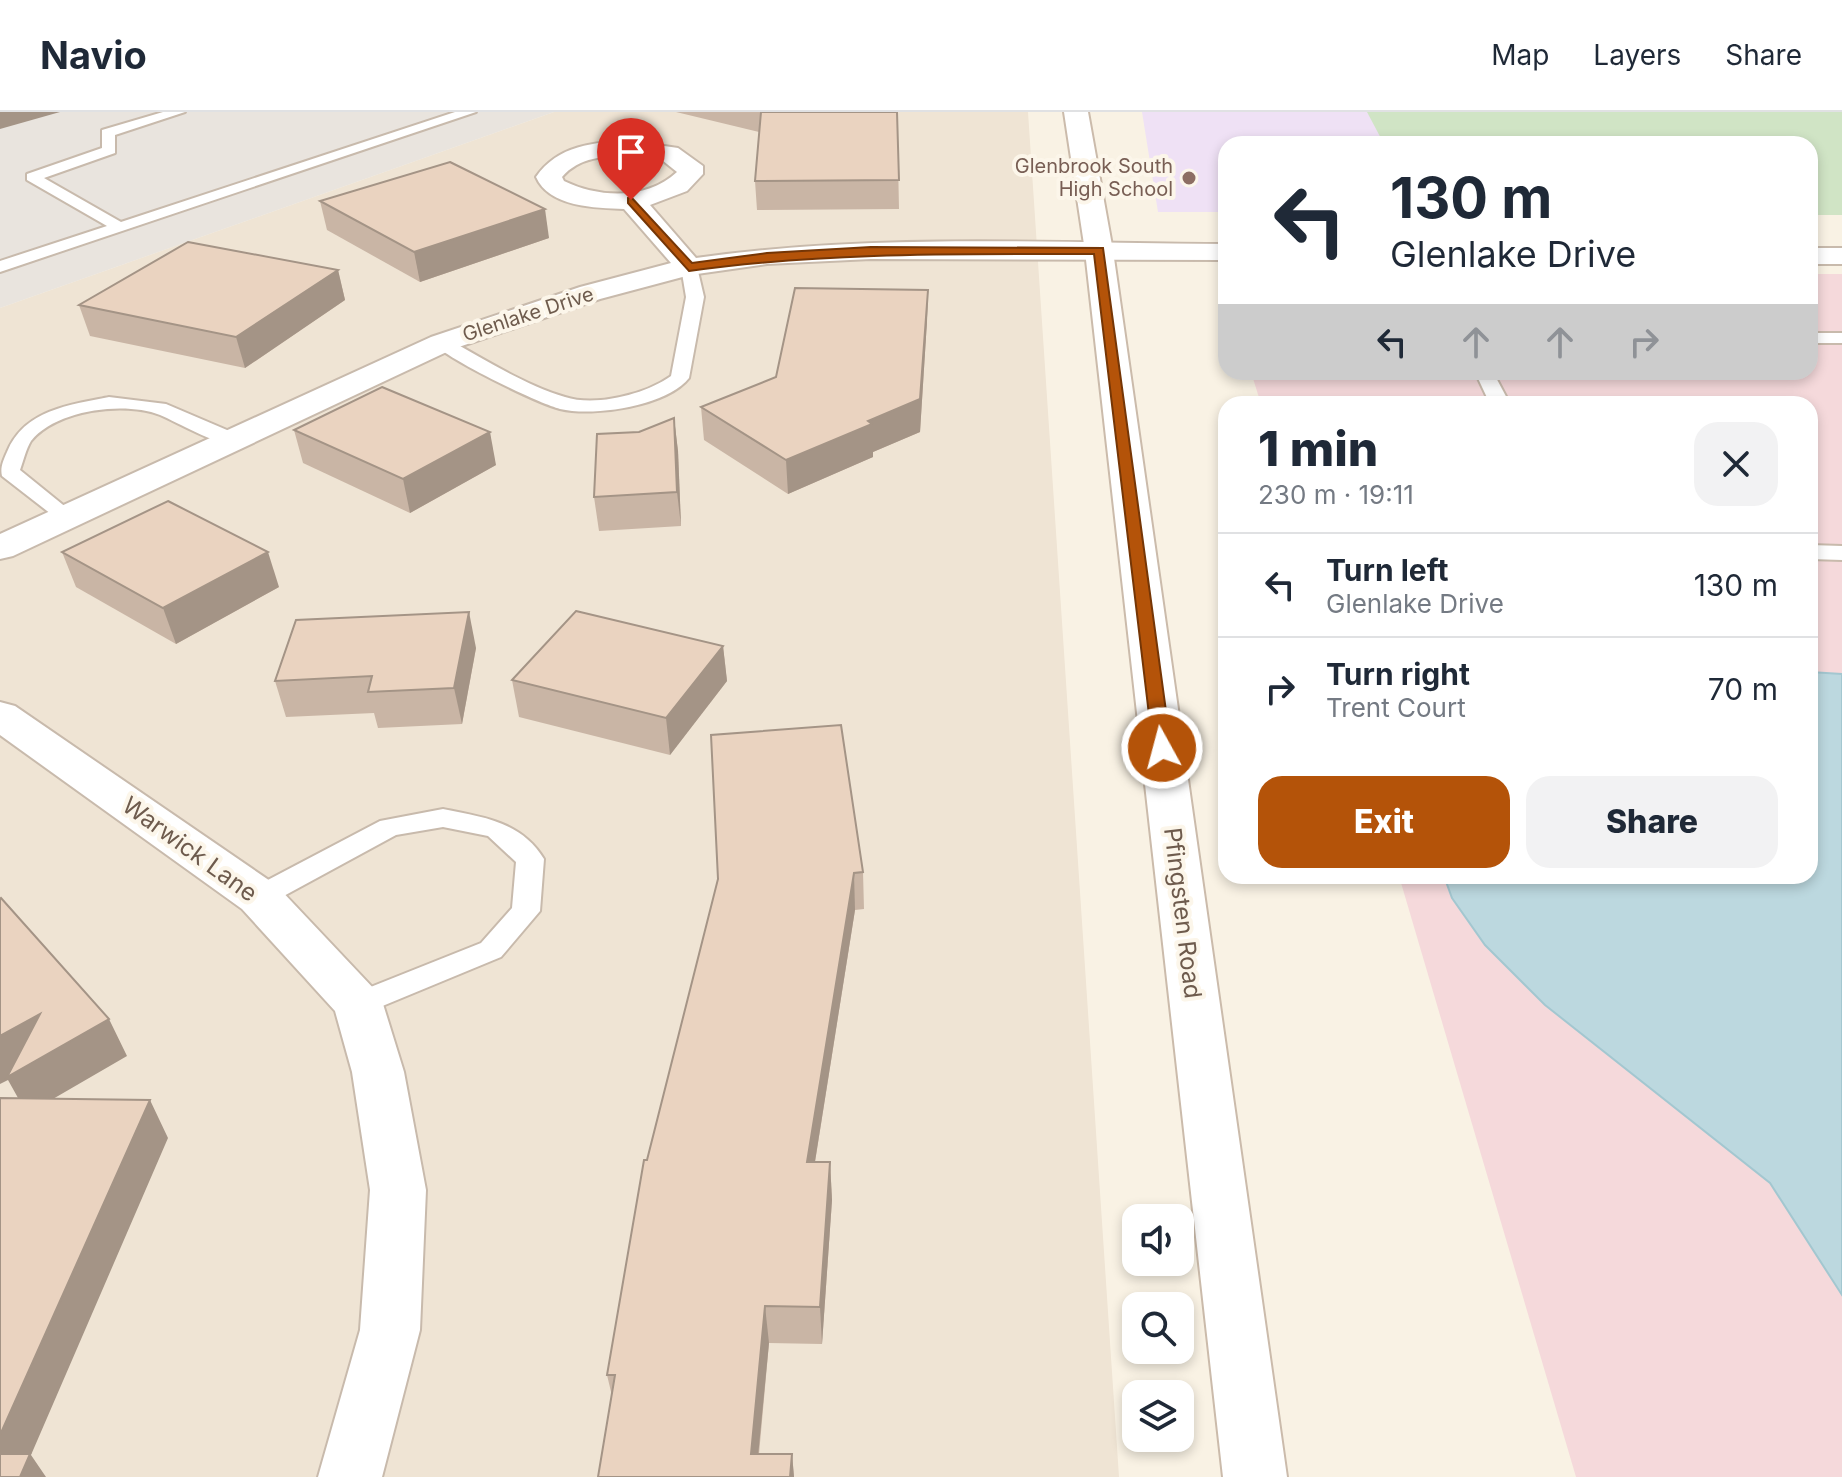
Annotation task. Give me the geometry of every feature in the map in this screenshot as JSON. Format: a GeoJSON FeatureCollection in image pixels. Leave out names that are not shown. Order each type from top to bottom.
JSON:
{"type":"FeatureCollection","features":[{"type":"Feature","properties":{"kind":"street","name":"Pfingsten Road"},"geometry":{"type":"LineString","coordinates":[[1076,112],[1099,251],[1255,1477]]}},
{"type":"Feature","properties":{"kind":"street"},"geometry":{"type":"LineString","coordinates":[[631,200],[689,267]]}},
{"type":"Feature","properties":{"kind":"street","name":"Glenlake Drive"},"geometry":{"type":"LineString","coordinates":[[0,548],[442,343],[590,293],[689,267],[767,256],[871,251],[1218,252]]}},
{"type":"Feature","properties":{"kind":"street"},"geometry":{"type":"LineString","coordinates":[[1818,256],[1842,256]]}},
{"type":"Feature","properties":{"kind":"street","name":"Warwick Lane"},"geometry":{"type":"LineString","coordinates":[[0,715],[259,897],[358,1004],[378,1072],[398,1190],[390,1330],[350,1477]]}},
{"type":"Feature","properties":{"kind":"lane"},"geometry":{"type":"LineString","coordinates":[[121,228],[32,177],[110,150],[107,133],[178,112]]}},
{"type":"Feature","properties":{"kind":"lane"},"geometry":{"type":"LineString","coordinates":[[0,267],[469,112]]}},
{"type":"Feature","properties":{"kind":"lane"},"geometry":{"type":"LineString","coordinates":[[442,343],[564,404],[612,404],[659,393],[680,378],[695,297],[689,267]]}},
{"type":"Feature","properties":{"kind":"lane"},"geometry":{"type":"LineString","coordinates":[[1818,338],[1842,338]]}},
{"type":"Feature","properties":{"kind":"lane"},"geometry":{"type":"LineString","coordinates":[[67,517],[9,472],[22,439],[56,413],[109,403],[159,408],[234,440]]}},
{"type":"Feature","properties":{"kind":"lane"},"geometry":{"type":"LineString","coordinates":[[1818,552],[1842,553]]}},
{"type":"Feature","properties":{"kind":"lane"},"geometry":{"type":"LineString","coordinates":[[259,897],[389,827],[443,818],[496,829],[530,859],[526,911],[491,950],[358,1004]]}},
{"type":"Feature","properties":{"kind":"shaded area"},"geometry":{"type":"Polygon","coordinates":[[[0,112],[554,112],[0,308],[0,112]]]}},
{"type":"Feature","properties":{"kind":"shaded area"},"geometry":{"type":"Polygon","coordinates":[[[554,112],[1028,112],[1119,1477],[0,1477],[0,308],[554,112]]]}},
{"type":"Feature","properties":{"kind":"shaded area","name":"Glenbrook South High School"},"geometry":{"type":"Polygon","coordinates":[[[1142,112],[1842,112],[1842,215],[1818,215],[1818,136],[1218,136],[1218,212],[1158,212],[1142,112]]]}},
{"type":"Feature","properties":{"kind":"shaded area"},"geometry":{"type":"Polygon","coordinates":[[[1818,274],[1842,274],[1842,1477],[1576,1477],[1401,884],[1818,884],[1818,396],[1258,396],[1254,380],[1818,380],[1818,274]]]}},
{"type":"Feature","properties":{"kind":"green space"},"geometry":{"type":"Polygon","coordinates":[[[1367,112],[1842,112],[1842,215],[1818,215],[1818,136],[1380,136],[1367,112]]]}},
{"type":"Feature","properties":{"kind":"water"},"geometry":{"type":"Polygon","coordinates":[[[1818,672],[1842,674],[1842,1295],[1770,1183],[1545,1005],[1485,945],[1452,898],[1447,884],[1818,884],[1818,672]]]}},
{"type":"Feature","properties":{"kind":"building"},"geometry":{"type":"Polygon","coordinates":[[[761,112],[897,112],[899,180],[755,181],[761,112]]]}},
{"type":"Feature","properties":{"kind":"building"},"geometry":{"type":"Polygon","coordinates":[[[450,162],[545,209],[414,252],[320,201],[450,162]]]}},
{"type":"Feature","properties":{"kind":"building"},"geometry":{"type":"Polygon","coordinates":[[[188,242],[338,270],[236,337],[79,305],[188,242]]]}},
{"type":"Feature","properties":{"kind":"building"},"geometry":{"type":"Polygon","coordinates":[[[795,288],[928,290],[920,399],[868,421],[872,424],[786,460],[701,407],[776,377],[795,288]]]}},
{"type":"Feature","properties":{"kind":"building"},"geometry":{"type":"Polygon","coordinates":[[[382,387],[490,432],[403,479],[294,430],[382,387]]]}},
{"type":"Feature","properties":{"kind":"building"},"geometry":{"type":"Polygon","coordinates":[[[674,418],[677,492],[594,497],[597,434],[639,432],[674,418]]]}},
{"type":"Feature","properties":{"kind":"building"},"geometry":{"type":"Polygon","coordinates":[[[168,501],[268,552],[163,608],[62,552],[168,501]]]}},
{"type":"Feature","properties":{"kind":"building"},"geometry":{"type":"Polygon","coordinates":[[[576,611],[723,646],[666,718],[512,680],[576,611]]]}},
{"type":"Feature","properties":{"kind":"building"},"geometry":{"type":"Polygon","coordinates":[[[469,612],[454,688],[368,692],[372,676],[275,681],[296,620],[469,612]]]}},
{"type":"Feature","properties":{"kind":"building"},"geometry":{"type":"Polygon","coordinates":[[[841,725],[863,872],[854,873],[807,1162],[830,1162],[820,1307],[765,1306],[751,1454],[792,1454],[790,1477],[598,1477],[615,1375],[607,1375],[644,1160],[647,1160],[718,879],[711,735],[841,725]]]}},
{"type":"Feature","properties":{"kind":"building"},"geometry":{"type":"Polygon","coordinates":[[[1,898],[109,1019],[7,1077],[40,1014],[0,1036],[1,898]]]}},
{"type":"Feature","properties":{"kind":"building"},"geometry":{"type":"Polygon","coordinates":[[[0,1098],[150,1100],[0,1435],[0,1098]]]}},
{"type":"Feature","properties":{"kind":"building"},"geometry":{"type":"Polygon","coordinates":[[[0,1454],[30,1454],[20,1477],[0,1477],[0,1454]]]}},
{"type":"Feature","properties":{"kind":"place","name":"Glenbrook South High School"},"geometry":{"type":"Point","coordinates":[1189,178]}},
{"type":"Feature","properties":{"kind":"route"},"geometry":{"type":"LineString","coordinates":[[631,200],[689,267],[767,256],[871,251],[1099,251],[1162,748]]}}]}
